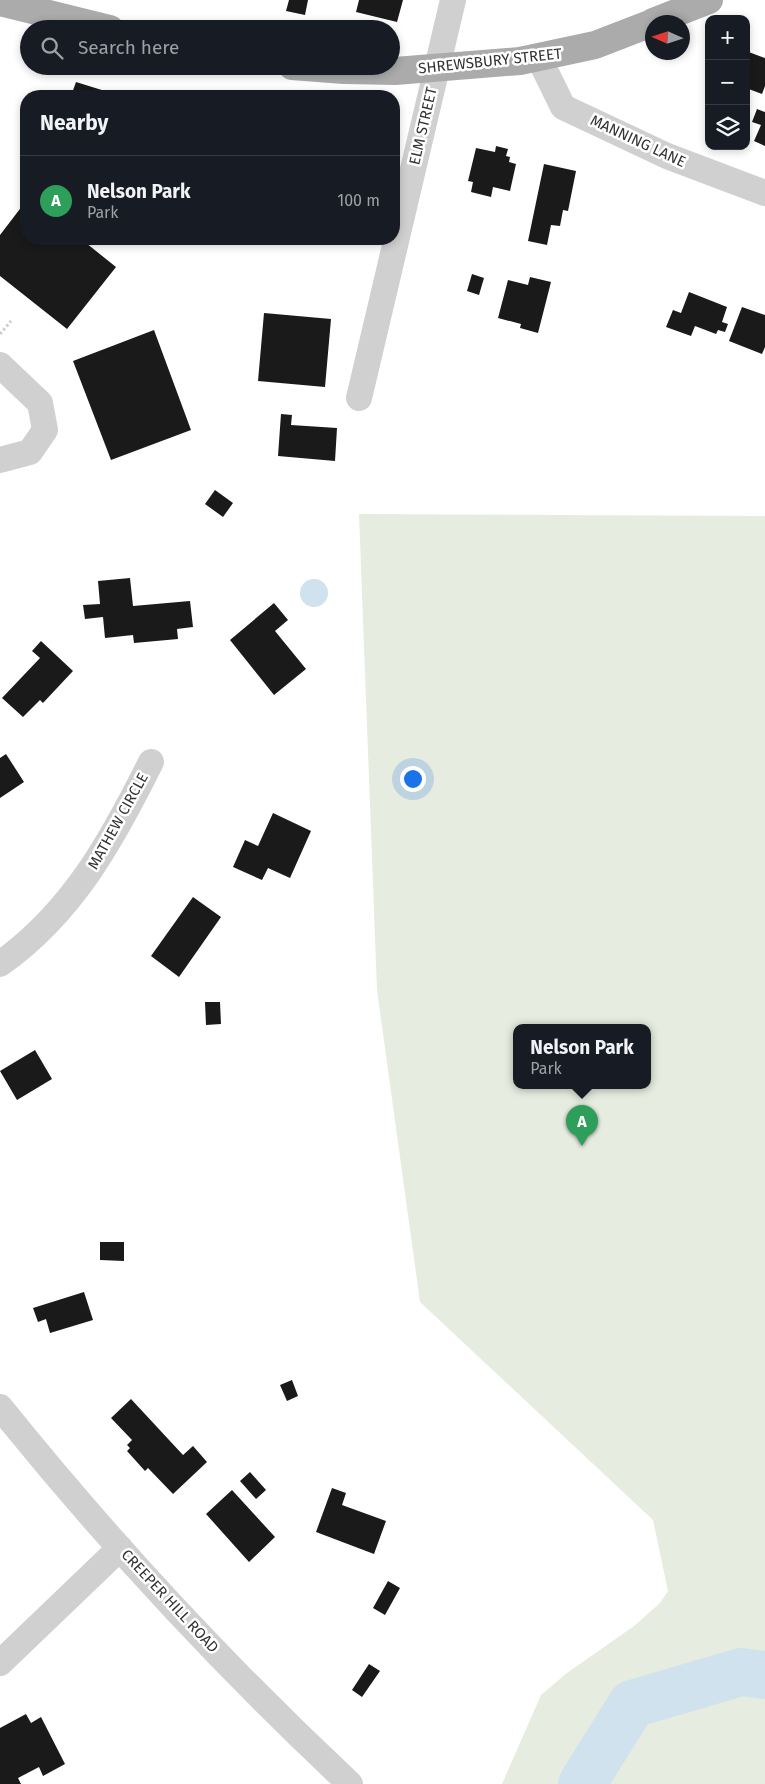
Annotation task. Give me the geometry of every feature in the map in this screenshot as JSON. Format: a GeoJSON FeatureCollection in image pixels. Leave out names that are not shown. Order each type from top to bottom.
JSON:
{"type":"FeatureCollection","features":[{"type":"Feature","properties":{"kind":"main road","name":"SHREWSBURY STREET"},"geometry":{"type":"LineString","coordinates":[[672,15],[709,0]]}},
{"type":"Feature","properties":{"kind":"main road"},"geometry":{"type":"LineString","coordinates":[[0,2],[73,20]]}},
{"type":"Feature","properties":{"kind":"main road","name":"SHREWSBURY STREET"},"geometry":{"type":"LineString","coordinates":[[400,70],[437,69],[539,58],[595,45],[645,26]]}},
{"type":"Feature","properties":{"kind":"street","name":"ELM STREET"},"geometry":{"type":"LineString","coordinates":[[400,225],[453,0]]}},
{"type":"Feature","properties":{"kind":"street","name":"MANNING LANE"},"geometry":{"type":"LineString","coordinates":[[539,58],[562,107],[667,156],[765,193]]}},
{"type":"Feature","properties":{"kind":"street","name":"ELM STREET"},"geometry":{"type":"LineString","coordinates":[[359,398],[395,245]]}},
{"type":"Feature","properties":{"kind":"street"},"geometry":{"type":"LineString","coordinates":[[0,365],[40,403],[45,430],[30,452],[0,460]]}},
{"type":"Feature","properties":{"kind":"street","name":"MATHEW CIRCLE"},"geometry":{"type":"LineString","coordinates":[[0,964],[47,923],[84,880],[114,836],[151,762]]}},
{"type":"Feature","properties":{"kind":"street","name":"CREEPER HILL ROAD"},"geometry":{"type":"LineString","coordinates":[[3,1415],[120,1548],[292,1729],[350,1784]]}},
{"type":"Feature","properties":{"kind":"street"},"geometry":{"type":"LineString","coordinates":[[0,1663],[120,1548]]}},
{"type":"Feature","properties":{"kind":"path"},"geometry":{"type":"LineString","coordinates":[[0,334],[11,321]]}},
{"type":"Feature","properties":{"kind":"shaded area"},"geometry":{"type":"Polygon","coordinates":[[[359,514],[765,516],[765,1784],[502,1784],[541,1695],[567,1673],[634,1626],[660,1603],[668,1591],[653,1520],[420,1302],[377,990],[359,514]]]}},
{"type":"Feature","properties":{"kind":"water"},"geometry":{"type":"Polygon","coordinates":[[[314,579],[324,583],[328,593],[324,603],[314,607],[304,603],[300,593],[304,583],[314,579]]]}},
{"type":"Feature","properties":{"kind":"building"},"geometry":{"type":"Polygon","coordinates":[[[289,0],[308,0],[305,15],[286,11],[289,0]]]}},
{"type":"Feature","properties":{"kind":"building"},"geometry":{"type":"Polygon","coordinates":[[[359,0],[403,0],[398,20],[389,20],[356,12],[359,0]]]}},
{"type":"Feature","properties":{"kind":"building"},"geometry":{"type":"Polygon","coordinates":[[[750,52],[765,58],[765,86],[762,94],[750,90],[750,52]]]}},
{"type":"Feature","properties":{"kind":"building"},"geometry":{"type":"Polygon","coordinates":[[[76,82],[102,90],[73,90],[76,82]]]}},
{"type":"Feature","properties":{"kind":"building"},"geometry":{"type":"Polygon","coordinates":[[[757,109],[765,112],[765,146],[754,141],[761,125],[752,122],[757,109]]]}},
{"type":"Feature","properties":{"kind":"building"},"geometry":{"type":"Polygon","coordinates":[[[496,146],[508,149],[506,156],[510,157],[509,162],[516,164],[510,191],[493,187],[491,197],[471,192],[473,182],[468,181],[476,148],[495,152],[496,146]]]}},
{"type":"Feature","properties":{"kind":"building"},"geometry":{"type":"Polygon","coordinates":[[[544,164],[576,171],[568,211],[563,210],[560,226],[551,225],[547,245],[528,241],[544,164]]]}},
{"type":"Feature","properties":{"kind":"building"},"geometry":{"type":"Polygon","coordinates":[[[20,209],[20,245],[88,245],[116,267],[67,329],[0,276],[0,235],[20,209]]]}},
{"type":"Feature","properties":{"kind":"building"},"geometry":{"type":"Polygon","coordinates":[[[472,274],[484,278],[479,295],[467,291],[472,274]]]}},
{"type":"Feature","properties":{"kind":"building"},"geometry":{"type":"Polygon","coordinates":[[[530,277],[551,282],[538,333],[520,328],[521,324],[498,318],[508,280],[528,285],[530,277]]]}},
{"type":"Feature","properties":{"kind":"building"},"geometry":{"type":"Polygon","coordinates":[[[689,292],[727,307],[722,322],[728,324],[725,332],[718,330],[716,334],[695,326],[691,336],[666,327],[673,310],[681,313],[689,292]]]}},
{"type":"Feature","properties":{"kind":"building"},"geometry":{"type":"Polygon","coordinates":[[[742,307],[765,315],[765,347],[762,354],[729,341],[742,307]]]}},
{"type":"Feature","properties":{"kind":"building"},"geometry":{"type":"Polygon","coordinates":[[[264,313],[331,319],[325,387],[258,381],[264,313]]]}},
{"type":"Feature","properties":{"kind":"building"},"geometry":{"type":"Polygon","coordinates":[[[154,330],[191,430],[111,460],[73,361],[154,330]]]}},
{"type":"Feature","properties":{"kind":"building"},"geometry":{"type":"Polygon","coordinates":[[[281,414],[292,415],[291,425],[337,428],[335,461],[278,456],[281,414]]]}},
{"type":"Feature","properties":{"kind":"building"},"geometry":{"type":"Polygon","coordinates":[[[215,490],[233,503],[223,517],[205,504],[215,490]]]}},
{"type":"Feature","properties":{"kind":"building"},"geometry":{"type":"Polygon","coordinates":[[[130,578],[133,606],[190,601],[193,627],[177,629],[178,639],[134,643],[133,635],[105,638],[103,617],[85,619],[83,605],[100,604],[98,581],[130,578]]]}},
{"type":"Feature","properties":{"kind":"building"},"geometry":{"type":"Polygon","coordinates":[[[274,603],[288,620],[275,631],[306,669],[274,695],[230,640],[274,603]]]}},
{"type":"Feature","properties":{"kind":"building"},"geometry":{"type":"Polygon","coordinates":[[[41,641],[73,671],[43,703],[40,700],[23,717],[2,698],[40,658],[32,651],[41,641]]]}},
{"type":"Feature","properties":{"kind":"building"},"geometry":{"type":"Polygon","coordinates":[[[6,754],[24,782],[0,798],[0,758],[6,754]]]}},
{"type":"Feature","properties":{"kind":"building"},"geometry":{"type":"Polygon","coordinates":[[[273,813],[311,831],[290,878],[268,868],[262,880],[233,867],[245,840],[258,846],[273,813]]]}},
{"type":"Feature","properties":{"kind":"building"},"geometry":{"type":"Polygon","coordinates":[[[193,897],[221,917],[179,977],[151,956],[193,897]]]}},
{"type":"Feature","properties":{"kind":"building"},"geometry":{"type":"Polygon","coordinates":[[[205,1002],[220,1002],[221,1024],[206,1025],[205,1002]]]}},
{"type":"Feature","properties":{"kind":"building"},"geometry":{"type":"Polygon","coordinates":[[[35,1050],[52,1079],[17,1100],[0,1071],[35,1050]]]}},
{"type":"Feature","properties":{"kind":"building"},"geometry":{"type":"Polygon","coordinates":[[[100,1242],[124,1242],[124,1261],[100,1260],[100,1242]]]}},
{"type":"Feature","properties":{"kind":"building"},"geometry":{"type":"Polygon","coordinates":[[[84,1292],[93,1320],[50,1333],[46,1319],[38,1322],[33,1308],[84,1292]]]}},
{"type":"Feature","properties":{"kind":"building"},"geometry":{"type":"Polygon","coordinates":[[[292,1380],[298,1396],[287,1401],[280,1385],[292,1380]]]}},
{"type":"Feature","properties":{"kind":"building"},"geometry":{"type":"Polygon","coordinates":[[[131,1399],[183,1455],[193,1446],[207,1462],[173,1494],[148,1468],[145,1471],[127,1451],[130,1448],[127,1445],[132,1440],[111,1418],[131,1399]]]}},
{"type":"Feature","properties":{"kind":"building"},"geometry":{"type":"Polygon","coordinates":[[[250,1472],[266,1490],[256,1499],[240,1481],[250,1472]]]}},
{"type":"Feature","properties":{"kind":"building"},"geometry":{"type":"Polygon","coordinates":[[[332,1488],[346,1493],[342,1505],[386,1521],[374,1554],[316,1532],[332,1488]]]}},
{"type":"Feature","properties":{"kind":"building"},"geometry":{"type":"Polygon","coordinates":[[[232,1490],[275,1537],[249,1562],[206,1514],[232,1490]]]}},
{"type":"Feature","properties":{"kind":"building"},"geometry":{"type":"Polygon","coordinates":[[[388,1581],[400,1588],[385,1615],[373,1608],[388,1581]]]}},
{"type":"Feature","properties":{"kind":"building"},"geometry":{"type":"Polygon","coordinates":[[[369,1664],[380,1671],[362,1697],[352,1690],[369,1664]]]}},
{"type":"Feature","properties":{"kind":"building"},"geometry":{"type":"Polygon","coordinates":[[[26,1714],[31,1723],[41,1717],[65,1764],[43,1776],[39,1767],[18,1778],[21,1784],[0,1784],[0,1728],[26,1714]]]}},
{"type":"Feature","properties":{"kind":"waterway"},"geometry":{"type":"LineString","coordinates":[[582,1784],[632,1704],[741,1672],[765,1675]]}},
{"type":"Feature","properties":{"kind":"place","name":"Nelson Park"},"geometry":{"type":"Point","coordinates":[582,1146]}}]}
